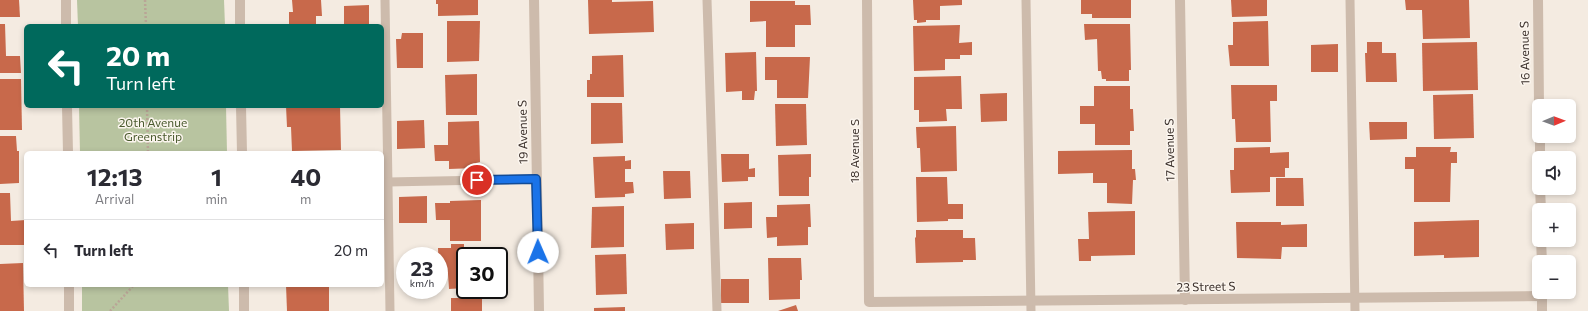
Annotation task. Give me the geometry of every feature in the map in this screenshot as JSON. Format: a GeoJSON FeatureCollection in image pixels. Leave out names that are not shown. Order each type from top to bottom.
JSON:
{"type":"FeatureCollection","features":[{"type":"Feature","properties":{"kind":"street"},"geometry":{"type":"LineString","coordinates":[[66,0],[66,24]]}},
{"type":"Feature","properties":{"kind":"street"},"geometry":{"type":"LineString","coordinates":[[240,0],[240,24]]}},
{"type":"Feature","properties":{"kind":"street","name":"19 Avenue S"},"geometry":{"type":"LineString","coordinates":[[534,0],[539,311]]}},
{"type":"Feature","properties":{"kind":"street","name":"18 Avenue S"},"geometry":{"type":"LineString","coordinates":[[867,0],[869,302]]}},
{"type":"Feature","properties":{"kind":"street","name":"17 Avenue S"},"geometry":{"type":"LineString","coordinates":[[1180,0],[1185,300]]}},
{"type":"Feature","properties":{"kind":"street","name":"16 Avenue S"},"geometry":{"type":"LineString","coordinates":[[1538,0],[1539,99]]}},
{"type":"Feature","properties":{"kind":"street"},"geometry":{"type":"LineString","coordinates":[[67,108],[68,151]]}},
{"type":"Feature","properties":{"kind":"street"},"geometry":{"type":"LineString","coordinates":[[241,108],[242,151]]}},
{"type":"Feature","properties":{"kind":"street"},"geometry":{"type":"LineString","coordinates":[[69,287],[69,311]]}},
{"type":"Feature","properties":{"kind":"street"},"geometry":{"type":"LineString","coordinates":[[244,287],[244,311]]}},
{"type":"Feature","properties":{"kind":"street","name":"23 Street S"},"geometry":{"type":"LineString","coordinates":[[869,302],[1031,306],[1185,300],[1532,294]]}},
{"type":"Feature","properties":{"kind":"street"},"geometry":{"type":"LineString","coordinates":[[1542,299],[1542,311]]}},
{"type":"Feature","properties":{"kind":"lane"},"geometry":{"type":"LineString","coordinates":[[385,0],[390,311]]}},
{"type":"Feature","properties":{"kind":"lane"},"geometry":{"type":"LineString","coordinates":[[707,0],[717,311]]}},
{"type":"Feature","properties":{"kind":"lane"},"geometry":{"type":"LineString","coordinates":[[1026,0],[1031,306]]}},
{"type":"Feature","properties":{"kind":"lane"},"geometry":{"type":"LineString","coordinates":[[1350,0],[1355,311]]}},
{"type":"Feature","properties":{"kind":"lane"},"geometry":{"type":"LineString","coordinates":[[388,182],[536,179]]}},
{"type":"Feature","properties":{"kind":"path"},"geometry":{"type":"LineString","coordinates":[[145,0],[146,24]]}},
{"type":"Feature","properties":{"kind":"path"},"geometry":{"type":"LineString","coordinates":[[147,108],[148,151]]}},
{"type":"Feature","properties":{"kind":"path"},"geometry":{"type":"LineString","coordinates":[[110,311],[132,287]]}},
{"type":"Feature","properties":{"kind":"green space"},"geometry":{"type":"Polygon","coordinates":[[[77,0],[224,0],[225,24],[78,24],[77,0]]]}},
{"type":"Feature","properties":{"kind":"green space","name":"20th Avenue Greenstrip"},"geometry":{"type":"Polygon","coordinates":[[[79,108],[226,108],[227,151],[80,151],[79,108]]]}},
{"type":"Feature","properties":{"kind":"green space"},"geometry":{"type":"Polygon","coordinates":[[[82,287],[228,287],[229,311],[82,311],[82,287]]]}},
{"type":"Feature","properties":{"kind":"building"},"geometry":{"type":"Polygon","coordinates":[[[0,0],[19,0],[20,17],[0,17],[0,0]]]}},
{"type":"Feature","properties":{"kind":"building"},"geometry":{"type":"Polygon","coordinates":[[[292,0],[321,0],[322,16],[316,16],[316,24],[289,24],[289,12],[293,12],[292,0]]]}},
{"type":"Feature","properties":{"kind":"building"},"geometry":{"type":"Polygon","coordinates":[[[436,0],[478,0],[478,15],[438,16],[438,4],[436,4],[436,0]]]}},
{"type":"Feature","properties":{"kind":"building"},"geometry":{"type":"Polygon","coordinates":[[[588,0],[612,0],[612,2],[653,1],[654,32],[589,34],[588,0]]]}},
{"type":"Feature","properties":{"kind":"building"},"geometry":{"type":"Polygon","coordinates":[[[913,0],[962,0],[962,5],[940,6],[940,20],[926,20],[926,22],[917,23],[917,20],[914,20],[913,0]]]}},
{"type":"Feature","properties":{"kind":"building"},"geometry":{"type":"Polygon","coordinates":[[[1081,0],[1131,0],[1131,18],[1092,18],[1092,14],[1081,14],[1081,0]]]}},
{"type":"Feature","properties":{"kind":"building"},"geometry":{"type":"Polygon","coordinates":[[[1231,0],[1267,0],[1267,16],[1232,17],[1231,0]]]}},
{"type":"Feature","properties":{"kind":"building"},"geometry":{"type":"Polygon","coordinates":[[[1405,0],[1469,0],[1470,38],[1423,39],[1422,10],[1406,10],[1405,0]]]}},
{"type":"Feature","properties":{"kind":"building"},"geometry":{"type":"Polygon","coordinates":[[[750,1],[795,1],[795,5],[810,5],[811,25],[795,25],[795,47],[766,47],[766,21],[750,22],[750,1]]]}},
{"type":"Feature","properties":{"kind":"building"},"geometry":{"type":"Polygon","coordinates":[[[369,5],[369,24],[344,24],[344,6],[369,5]]]}},
{"type":"Feature","properties":{"kind":"building"},"geometry":{"type":"Polygon","coordinates":[[[447,21],[480,21],[479,61],[447,62],[447,21]]]}},
{"type":"Feature","properties":{"kind":"building"},"geometry":{"type":"Polygon","coordinates":[[[1268,21],[1269,66],[1230,66],[1228,45],[1233,45],[1233,22],[1268,21]]]}},
{"type":"Feature","properties":{"kind":"building"},"geometry":{"type":"Polygon","coordinates":[[[0,24],[5,24],[6,56],[20,56],[21,73],[0,73],[0,24]]]}},
{"type":"Feature","properties":{"kind":"building"},"geometry":{"type":"Polygon","coordinates":[[[1084,24],[1130,24],[1131,70],[1129,70],[1129,81],[1106,81],[1106,79],[1102,79],[1101,71],[1098,71],[1097,39],[1085,40],[1084,24]]]}},
{"type":"Feature","properties":{"kind":"building"},"geometry":{"type":"Polygon","coordinates":[[[960,25],[959,43],[972,42],[972,55],[960,55],[960,59],[945,59],[945,70],[914,71],[913,26],[960,25]]]}},
{"type":"Feature","properties":{"kind":"building"},"geometry":{"type":"Polygon","coordinates":[[[402,33],[423,33],[423,68],[397,68],[396,39],[401,39],[402,33]]]}},
{"type":"Feature","properties":{"kind":"building"},"geometry":{"type":"Polygon","coordinates":[[[1367,42],[1382,42],[1382,53],[1396,53],[1397,82],[1366,82],[1365,53],[1367,53],[1367,42]]]}},
{"type":"Feature","properties":{"kind":"building"},"geometry":{"type":"Polygon","coordinates":[[[1477,42],[1478,90],[1423,91],[1422,43],[1477,42]]]}},
{"type":"Feature","properties":{"kind":"building"},"geometry":{"type":"Polygon","coordinates":[[[1338,44],[1338,72],[1311,72],[1311,45],[1338,44]]]}},
{"type":"Feature","properties":{"kind":"building"},"geometry":{"type":"Polygon","coordinates":[[[756,52],[757,91],[755,91],[754,100],[742,100],[742,91],[726,92],[725,53],[756,52]]]}},
{"type":"Feature","properties":{"kind":"building"},"geometry":{"type":"Polygon","coordinates":[[[623,55],[624,97],[587,97],[587,80],[590,80],[590,74],[592,74],[592,56],[623,55]]]}},
{"type":"Feature","properties":{"kind":"building"},"geometry":{"type":"Polygon","coordinates":[[[765,57],[810,57],[808,98],[777,98],[777,80],[765,80],[765,57]]]}},
{"type":"Feature","properties":{"kind":"building"},"geometry":{"type":"Polygon","coordinates":[[[477,74],[477,115],[446,115],[445,75],[477,74]]]}},
{"type":"Feature","properties":{"kind":"building"},"geometry":{"type":"Polygon","coordinates":[[[961,76],[962,109],[946,109],[947,121],[919,122],[919,110],[914,110],[914,77],[961,76]]]}},
{"type":"Feature","properties":{"kind":"building"},"geometry":{"type":"Polygon","coordinates":[[[0,79],[21,79],[22,130],[0,130],[0,79]]]}},
{"type":"Feature","properties":{"kind":"building"},"geometry":{"type":"Polygon","coordinates":[[[1231,85],[1277,85],[1277,101],[1270,101],[1271,142],[1236,142],[1235,119],[1232,119],[1231,85]]]}},
{"type":"Feature","properties":{"kind":"building"},"geometry":{"type":"Polygon","coordinates":[[[1094,86],[1130,86],[1130,109],[1133,109],[1134,131],[1130,131],[1130,145],[1095,145],[1095,124],[1080,124],[1080,106],[1094,106],[1094,86]]]}},
{"type":"Feature","properties":{"kind":"building"},"geometry":{"type":"Polygon","coordinates":[[[1007,93],[1007,121],[981,122],[980,94],[1007,93]]]}},
{"type":"Feature","properties":{"kind":"building"},"geometry":{"type":"Polygon","coordinates":[[[1473,94],[1474,138],[1434,139],[1433,95],[1473,94]]]}},
{"type":"Feature","properties":{"kind":"building"},"geometry":{"type":"Polygon","coordinates":[[[591,103],[622,103],[623,143],[591,144],[591,103]]]}},
{"type":"Feature","properties":{"kind":"building"},"geometry":{"type":"Polygon","coordinates":[[[775,104],[806,104],[807,145],[776,146],[775,104]]]}},
{"type":"Feature","properties":{"kind":"building"},"geometry":{"type":"Polygon","coordinates":[[[286,108],[340,108],[341,150],[292,151],[291,127],[287,127],[286,108]]]}},
{"type":"Feature","properties":{"kind":"building"},"geometry":{"type":"Polygon","coordinates":[[[424,120],[425,148],[397,149],[397,121],[424,120]]]}},
{"type":"Feature","properties":{"kind":"building"},"geometry":{"type":"Polygon","coordinates":[[[479,121],[480,162],[476,163],[476,168],[449,169],[449,161],[435,161],[434,145],[448,145],[448,122],[479,121]]]}},
{"type":"Feature","properties":{"kind":"building"},"geometry":{"type":"Polygon","coordinates":[[[1369,122],[1407,122],[1407,139],[1370,140],[1369,122]]]}},
{"type":"Feature","properties":{"kind":"building"},"geometry":{"type":"Polygon","coordinates":[[[956,126],[957,171],[921,172],[920,148],[917,148],[916,127],[956,126]]]}},
{"type":"Feature","properties":{"kind":"building"},"geometry":{"type":"Polygon","coordinates":[[[0,136],[16,136],[17,151],[19,151],[19,183],[0,184],[0,136]]]}},
{"type":"Feature","properties":{"kind":"building"},"geometry":{"type":"Polygon","coordinates":[[[1270,147],[1270,153],[1289,152],[1289,168],[1285,168],[1285,177],[1270,177],[1270,192],[1231,193],[1230,170],[1234,170],[1234,148],[1270,147]]]}},
{"type":"Feature","properties":{"kind":"building"},"geometry":{"type":"Polygon","coordinates":[[[1416,147],[1451,147],[1450,152],[1457,152],[1457,163],[1451,163],[1450,202],[1414,202],[1414,169],[1405,169],[1405,157],[1416,157],[1416,147]]]}},
{"type":"Feature","properties":{"kind":"building"},"geometry":{"type":"Polygon","coordinates":[[[1132,150],[1132,169],[1135,169],[1136,180],[1133,180],[1132,204],[1107,203],[1107,183],[1093,183],[1093,173],[1058,174],[1058,151],[1132,150]]]}},
{"type":"Feature","properties":{"kind":"building"},"geometry":{"type":"Polygon","coordinates":[[[721,154],[749,154],[749,169],[755,168],[755,177],[748,177],[748,181],[722,182],[721,154]]]}},
{"type":"Feature","properties":{"kind":"building"},"geometry":{"type":"Polygon","coordinates":[[[811,154],[809,196],[779,196],[778,155],[811,154]]]}},
{"type":"Feature","properties":{"kind":"building"},"geometry":{"type":"Polygon","coordinates":[[[625,156],[625,161],[631,160],[631,169],[625,169],[625,182],[633,182],[634,193],[625,194],[625,197],[595,198],[593,157],[625,156]]]}},
{"type":"Feature","properties":{"kind":"building"},"geometry":{"type":"Polygon","coordinates":[[[663,171],[690,171],[691,198],[664,199],[663,171]]]}},
{"type":"Feature","properties":{"kind":"building"},"geometry":{"type":"Polygon","coordinates":[[[916,177],[947,177],[948,204],[963,204],[963,219],[917,222],[916,177]]]}},
{"type":"Feature","properties":{"kind":"building"},"geometry":{"type":"Polygon","coordinates":[[[1276,178],[1303,178],[1304,206],[1276,206],[1276,178]]]}},
{"type":"Feature","properties":{"kind":"building"},"geometry":{"type":"Polygon","coordinates":[[[0,193],[10,193],[11,221],[24,220],[24,245],[0,245],[0,193]]]}},
{"type":"Feature","properties":{"kind":"building"},"geometry":{"type":"Polygon","coordinates":[[[427,196],[427,223],[399,223],[399,197],[427,196]]]}},
{"type":"Feature","properties":{"kind":"building"},"geometry":{"type":"Polygon","coordinates":[[[481,200],[481,241],[450,241],[450,220],[436,220],[435,203],[481,200]]]}},
{"type":"Feature","properties":{"kind":"building"},"geometry":{"type":"Polygon","coordinates":[[[752,202],[752,228],[724,229],[724,203],[752,202]]]}},
{"type":"Feature","properties":{"kind":"building"},"geometry":{"type":"Polygon","coordinates":[[[810,204],[811,227],[808,227],[808,245],[777,246],[777,237],[767,238],[766,217],[777,217],[777,205],[810,204]]]}},
{"type":"Feature","properties":{"kind":"building"},"geometry":{"type":"Polygon","coordinates":[[[624,206],[624,247],[591,248],[592,207],[624,206]]]}},
{"type":"Feature","properties":{"kind":"building"},"geometry":{"type":"Polygon","coordinates":[[[1135,211],[1135,255],[1091,256],[1091,261],[1079,261],[1078,239],[1089,239],[1088,212],[1135,211]]]}},
{"type":"Feature","properties":{"kind":"building"},"geometry":{"type":"Polygon","coordinates":[[[1479,220],[1479,257],[1444,258],[1444,255],[1414,256],[1414,222],[1479,220]]]}},
{"type":"Feature","properties":{"kind":"building"},"geometry":{"type":"Polygon","coordinates":[[[1236,222],[1281,222],[1281,225],[1307,224],[1307,247],[1282,247],[1281,259],[1237,258],[1236,222]]]}},
{"type":"Feature","properties":{"kind":"building"},"geometry":{"type":"Polygon","coordinates":[[[694,223],[694,249],[666,250],[665,224],[694,223]]]}},
{"type":"Feature","properties":{"kind":"building"},"geometry":{"type":"Polygon","coordinates":[[[916,230],[963,230],[963,238],[975,238],[976,260],[963,260],[963,262],[916,263],[916,230]]]}},
{"type":"Feature","properties":{"kind":"building"},"geometry":{"type":"Polygon","coordinates":[[[451,244],[464,244],[464,247],[456,247],[456,289],[449,289],[448,248],[451,248],[451,244]]]}},
{"type":"Feature","properties":{"kind":"building"},"geometry":{"type":"Polygon","coordinates":[[[626,254],[627,294],[596,295],[595,255],[626,254]]]}},
{"type":"Feature","properties":{"kind":"building"},"geometry":{"type":"Polygon","coordinates":[[[768,258],[801,258],[802,280],[800,280],[800,299],[769,300],[768,258]]]}},
{"type":"Feature","properties":{"kind":"building"},"geometry":{"type":"Polygon","coordinates":[[[23,263],[24,311],[0,311],[0,264],[23,263]]]}},
{"type":"Feature","properties":{"kind":"building"},"geometry":{"type":"Polygon","coordinates":[[[721,279],[749,279],[749,303],[721,303],[721,279]]]}},
{"type":"Feature","properties":{"kind":"building"},"geometry":{"type":"Polygon","coordinates":[[[286,287],[329,287],[329,311],[287,311],[286,287]]]}},
{"type":"Feature","properties":{"kind":"building"},"geometry":{"type":"Polygon","coordinates":[[[451,298],[482,299],[482,311],[451,311],[451,298]]]}},
{"type":"Feature","properties":{"kind":"building"},"geometry":{"type":"Polygon","coordinates":[[[796,305],[798,311],[778,311],[796,305]]]}},
{"type":"Feature","properties":{"kind":"building"},"geometry":{"type":"Polygon","coordinates":[[[625,307],[625,311],[594,311],[594,308],[625,307]]]}},
{"type":"Feature","properties":{"kind":"route"},"geometry":{"type":"LineString","coordinates":[[477,180],[536,179],[538,252]]}}]}
